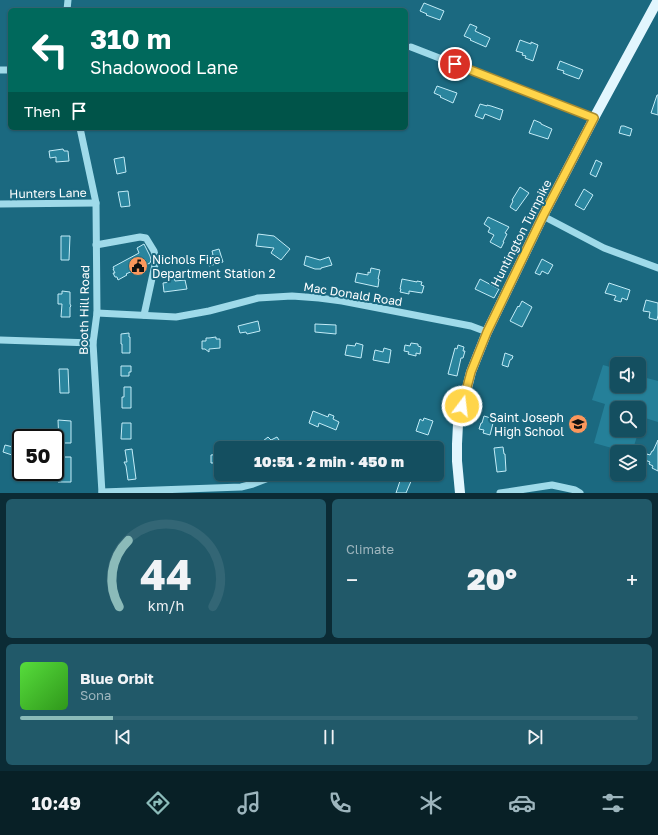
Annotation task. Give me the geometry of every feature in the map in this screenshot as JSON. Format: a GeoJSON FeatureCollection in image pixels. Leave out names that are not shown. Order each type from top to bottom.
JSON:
{"type":"FeatureCollection","features":[{"type":"Feature","properties":{"kind":"main road","name":"Huntington Turnpike"},"geometry":{"type":"LineString","coordinates":[[460,493],[457,461],[458,424],[471,372],[487,332],[543,216],[658,0]]}},
{"type":"Feature","properties":{"kind":"street"},"geometry":{"type":"LineString","coordinates":[[411,47],[594,118]]}},
{"type":"Feature","properties":{"kind":"street","name":"Booth Hill Road"},"geometry":{"type":"LineString","coordinates":[[80,130],[96,203],[97,313],[93,343],[102,493]]}},
{"type":"Feature","properties":{"kind":"street","name":"Hunters Lane"},"geometry":{"type":"LineString","coordinates":[[0,204],[96,203]]}},
{"type":"Feature","properties":{"kind":"street"},"geometry":{"type":"LineString","coordinates":[[543,216],[604,248],[658,268]]}},
{"type":"Feature","properties":{"kind":"street"},"geometry":{"type":"LineString","coordinates":[[96,245],[140,237],[146,238],[154,251],[156,260],[144,315]]}},
{"type":"Feature","properties":{"kind":"street","name":"Mac Donald Road"},"geometry":{"type":"LineString","coordinates":[[97,313],[176,317],[209,311],[258,298],[292,296],[342,301],[471,326],[487,332]]}},
{"type":"Feature","properties":{"kind":"street"},"geometry":{"type":"LineString","coordinates":[[0,340],[93,343]]}},
{"type":"Feature","properties":{"kind":"street"},"geometry":{"type":"LineString","coordinates":[[102,493],[241,487],[261,481]]}},
{"type":"Feature","properties":{"kind":"street"},"geometry":{"type":"LineString","coordinates":[[500,493],[552,485],[576,492]]}},
{"type":"Feature","properties":{"kind":"shaded area"},"geometry":{"type":"Polygon","coordinates":[[[603,365],[610,367],[610,393],[646,393],[646,378],[658,381],[658,422],[646,418],[646,401],[610,401],[610,437],[637,437],[634,445],[610,445],[610,448],[594,443],[605,404],[592,400],[603,365]]]}},
{"type":"Feature","properties":{"kind":"building"},"geometry":{"type":"Polygon","coordinates":[[[424,3],[444,11],[440,20],[420,11],[424,3]]]}},
{"type":"Feature","properties":{"kind":"building"},"geometry":{"type":"Polygon","coordinates":[[[470,24],[477,27],[475,31],[490,38],[486,47],[464,36],[470,24]]]}},
{"type":"Feature","properties":{"kind":"building"},"geometry":{"type":"Polygon","coordinates":[[[520,40],[538,45],[533,61],[525,58],[526,56],[522,55],[523,53],[516,51],[520,40]]]}},
{"type":"Feature","properties":{"kind":"building"},"geometry":{"type":"Polygon","coordinates":[[[560,61],[583,70],[579,79],[557,69],[560,61]]]}},
{"type":"Feature","properties":{"kind":"building"},"geometry":{"type":"Polygon","coordinates":[[[437,86],[457,93],[453,103],[434,93],[437,86]]]}},
{"type":"Feature","properties":{"kind":"building"},"geometry":{"type":"Polygon","coordinates":[[[658,95],[658,115],[651,113],[658,95]]]}},
{"type":"Feature","properties":{"kind":"building"},"geometry":{"type":"Polygon","coordinates":[[[480,104],[503,110],[500,120],[485,114],[483,119],[475,116],[480,104]]]}},
{"type":"Feature","properties":{"kind":"building"},"geometry":{"type":"Polygon","coordinates":[[[534,120],[552,129],[548,139],[529,133],[534,120]]]}},
{"type":"Feature","properties":{"kind":"building"},"geometry":{"type":"Polygon","coordinates":[[[621,126],[632,129],[630,136],[619,133],[621,126]]]}},
{"type":"Feature","properties":{"kind":"building"},"geometry":{"type":"Polygon","coordinates":[[[63,149],[64,151],[68,151],[69,161],[56,162],[56,157],[50,158],[49,151],[63,149]]]}},
{"type":"Feature","properties":{"kind":"building"},"geometry":{"type":"Polygon","coordinates":[[[124,157],[126,172],[117,174],[114,159],[124,157]]]}},
{"type":"Feature","properties":{"kind":"building"},"geometry":{"type":"Polygon","coordinates":[[[596,160],[602,163],[596,177],[590,174],[596,160]]]}},
{"type":"Feature","properties":{"kind":"building"},"geometry":{"type":"Polygon","coordinates":[[[520,187],[529,193],[516,211],[510,207],[513,201],[512,200],[520,187]]]}},
{"type":"Feature","properties":{"kind":"building"},"geometry":{"type":"Polygon","coordinates":[[[584,189],[593,195],[584,210],[575,205],[584,189]]]}},
{"type":"Feature","properties":{"kind":"building"},"geometry":{"type":"Polygon","coordinates":[[[128,191],[130,206],[121,207],[118,192],[128,191]]]}},
{"type":"Feature","properties":{"kind":"building"},"geometry":{"type":"Polygon","coordinates":[[[488,217],[509,227],[505,233],[507,234],[501,248],[490,242],[494,235],[488,232],[490,228],[484,224],[488,217]]]}},
{"type":"Feature","properties":{"kind":"building"},"geometry":{"type":"Polygon","coordinates":[[[258,234],[274,236],[290,249],[281,260],[271,253],[274,248],[256,246],[258,234]]]}},
{"type":"Feature","properties":{"kind":"building"},"geometry":{"type":"Polygon","coordinates":[[[61,236],[70,236],[69,260],[61,260],[61,236]]]}},
{"type":"Feature","properties":{"kind":"building"},"geometry":{"type":"Polygon","coordinates":[[[144,244],[150,256],[150,263],[126,274],[127,275],[118,280],[113,273],[115,273],[113,267],[139,253],[137,248],[144,244]]]}},
{"type":"Feature","properties":{"kind":"building"},"geometry":{"type":"Polygon","coordinates":[[[219,249],[223,262],[209,266],[206,257],[213,255],[212,251],[219,249]]]}},
{"type":"Feature","properties":{"kind":"building"},"geometry":{"type":"Polygon","coordinates":[[[306,256],[320,260],[329,257],[332,265],[321,269],[315,269],[304,265],[306,256]]]}},
{"type":"Feature","properties":{"kind":"building"},"geometry":{"type":"Polygon","coordinates":[[[542,259],[553,265],[548,274],[542,271],[540,275],[535,273],[542,259]]]}},
{"type":"Feature","properties":{"kind":"building"},"geometry":{"type":"Polygon","coordinates":[[[371,268],[380,270],[378,287],[355,282],[357,273],[368,275],[371,268]]]}},
{"type":"Feature","properties":{"kind":"building"},"geometry":{"type":"Polygon","coordinates":[[[174,277],[175,281],[185,280],[187,289],[164,292],[163,283],[170,282],[169,278],[174,277]]]}},
{"type":"Feature","properties":{"kind":"building"},"geometry":{"type":"Polygon","coordinates":[[[402,279],[422,282],[421,285],[424,286],[422,293],[409,291],[409,294],[400,292],[402,279]]]}},
{"type":"Feature","properties":{"kind":"building"},"geometry":{"type":"Polygon","coordinates":[[[480,279],[499,289],[494,298],[475,289],[480,279]]]}},
{"type":"Feature","properties":{"kind":"building"},"geometry":{"type":"Polygon","coordinates":[[[609,283],[630,290],[627,300],[622,298],[621,302],[614,300],[616,296],[605,293],[609,283]]]}},
{"type":"Feature","properties":{"kind":"building"},"geometry":{"type":"Polygon","coordinates":[[[62,291],[70,292],[70,317],[61,317],[62,304],[58,304],[58,294],[62,294],[62,291]]]}},
{"type":"Feature","properties":{"kind":"building"},"geometry":{"type":"Polygon","coordinates":[[[646,300],[658,303],[657,320],[649,318],[650,312],[643,311],[646,300]]]}},
{"type":"Feature","properties":{"kind":"building"},"geometry":{"type":"Polygon","coordinates":[[[522,301],[532,307],[522,327],[510,321],[522,301]]]}},
{"type":"Feature","properties":{"kind":"building"},"geometry":{"type":"Polygon","coordinates":[[[258,321],[260,331],[247,334],[246,332],[240,333],[238,326],[258,321]]]}},
{"type":"Feature","properties":{"kind":"building"},"geometry":{"type":"Polygon","coordinates":[[[315,324],[336,325],[336,334],[315,332],[315,324]]]}},
{"type":"Feature","properties":{"kind":"building"},"geometry":{"type":"Polygon","coordinates":[[[129,333],[130,353],[122,353],[121,334],[129,333]]]}},
{"type":"Feature","properties":{"kind":"building"},"geometry":{"type":"Polygon","coordinates":[[[216,337],[216,339],[220,339],[220,348],[209,349],[209,352],[202,349],[202,341],[206,341],[206,338],[216,337]]]}},
{"type":"Feature","properties":{"kind":"building"},"geometry":{"type":"Polygon","coordinates":[[[356,343],[363,345],[361,358],[345,355],[347,345],[355,346],[356,343]]]}},
{"type":"Feature","properties":{"kind":"building"},"geometry":{"type":"Polygon","coordinates":[[[411,343],[418,344],[418,346],[421,347],[420,354],[416,353],[416,356],[408,354],[409,352],[404,351],[405,345],[410,346],[411,343]]]}},
{"type":"Feature","properties":{"kind":"building"},"geometry":{"type":"Polygon","coordinates":[[[458,345],[464,347],[463,351],[465,351],[463,358],[461,358],[457,376],[448,374],[455,348],[457,349],[458,345]]]}},
{"type":"Feature","properties":{"kind":"building"},"geometry":{"type":"Polygon","coordinates":[[[384,348],[391,350],[389,363],[373,360],[375,350],[383,352],[384,348]]]}},
{"type":"Feature","properties":{"kind":"building"},"geometry":{"type":"Polygon","coordinates":[[[505,353],[513,356],[508,367],[502,365],[505,353]]]}},
{"type":"Feature","properties":{"kind":"building"},"geometry":{"type":"Polygon","coordinates":[[[121,366],[131,366],[129,376],[121,376],[121,366]]]}},
{"type":"Feature","properties":{"kind":"building"},"geometry":{"type":"Polygon","coordinates":[[[59,369],[68,369],[69,393],[60,393],[59,369]]]}},
{"type":"Feature","properties":{"kind":"building"},"geometry":{"type":"Polygon","coordinates":[[[124,387],[131,387],[131,408],[122,408],[124,387]]]}},
{"type":"Feature","properties":{"kind":"building"},"geometry":{"type":"Polygon","coordinates":[[[313,411],[328,417],[329,414],[334,416],[333,419],[339,422],[336,430],[319,423],[318,427],[309,423],[313,411]]]}},
{"type":"Feature","properties":{"kind":"building"},"geometry":{"type":"Polygon","coordinates":[[[484,416],[494,419],[490,435],[483,433],[484,430],[479,429],[484,416]]]}},
{"type":"Feature","properties":{"kind":"building"},"geometry":{"type":"Polygon","coordinates":[[[424,418],[433,421],[428,435],[416,431],[420,419],[423,421],[424,418]]]}},
{"type":"Feature","properties":{"kind":"building"},"geometry":{"type":"Polygon","coordinates":[[[58,420],[71,421],[71,443],[64,443],[64,429],[58,429],[58,420]]]}},
{"type":"Feature","properties":{"kind":"building"},"geometry":{"type":"Polygon","coordinates":[[[122,423],[131,423],[131,439],[121,439],[122,423]]]}},
{"type":"Feature","properties":{"kind":"building"},"geometry":{"type":"Polygon","coordinates":[[[268,437],[271,440],[277,437],[280,441],[263,441],[268,437]]]}},
{"type":"Feature","properties":{"kind":"building"},"geometry":{"type":"Polygon","coordinates":[[[658,440],[658,471],[652,468],[653,466],[649,464],[650,462],[646,460],[647,454],[650,455],[658,440]]]}},
{"type":"Feature","properties":{"kind":"building"},"geometry":{"type":"Polygon","coordinates":[[[5,445],[12,447],[12,455],[3,452],[5,445]]]}},
{"type":"Feature","properties":{"kind":"building"},"geometry":{"type":"Polygon","coordinates":[[[503,447],[506,471],[497,472],[494,448],[503,447]]]}},
{"type":"Feature","properties":{"kind":"building"},"geometry":{"type":"Polygon","coordinates":[[[132,449],[136,479],[128,480],[124,462],[127,462],[125,450],[132,449]]]}},
{"type":"Feature","properties":{"kind":"building"},"geometry":{"type":"Polygon","coordinates":[[[211,455],[214,455],[214,463],[211,463],[211,455]]]}},
{"type":"Feature","properties":{"kind":"building"},"geometry":{"type":"Polygon","coordinates":[[[64,457],[71,457],[71,482],[58,482],[64,481],[64,457]]]}},
{"type":"Feature","properties":{"kind":"building"},"geometry":{"type":"Polygon","coordinates":[[[400,481],[411,481],[406,493],[396,493],[400,481]]]}},
{"type":"Feature","properties":{"kind":"place","name":"Nichols Fire Department Station 2"},"geometry":{"type":"Point","coordinates":[138,266]}},
{"type":"Feature","properties":{"kind":"place","name":"Saint Joseph High School"},"geometry":{"type":"Point","coordinates":[578,424]}},
{"type":"Feature","properties":{"kind":"route"},"geometry":{"type":"LineString","coordinates":[[455,64],[594,118],[543,216],[487,332],[471,372],[462,406]]}}]}
